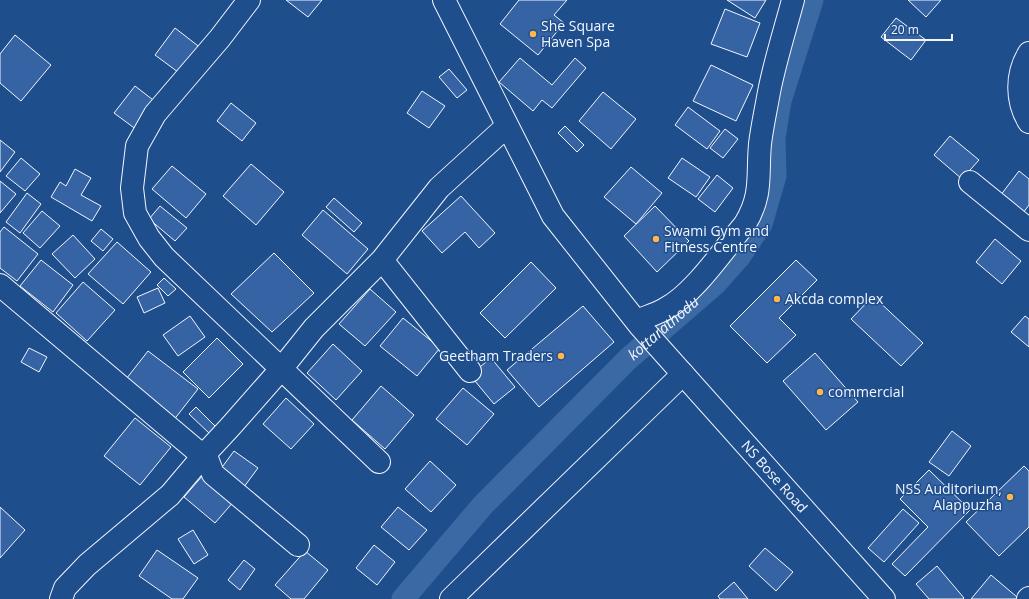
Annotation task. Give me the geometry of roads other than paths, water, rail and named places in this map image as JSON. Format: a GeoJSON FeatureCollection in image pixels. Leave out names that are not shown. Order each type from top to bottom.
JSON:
{"type":"FeatureCollection","features":[{"type":"Feature","properties":{"kind":"street"},"geometry":{"type":"LineString","coordinates":[[249,0],[220,38],[155,114],[137,146],[132,188],[135,213],[149,238],[164,257],[379,462]]}},
{"type":"Feature","properties":{"kind":"street","name":"NS Bose Road"},"geometry":{"type":"LineString","coordinates":[[444,0],[506,126],[553,216],[638,324],[884,599]]}},
{"type":"Feature","properties":{"kind":"street"},"geometry":{"type":"LineString","coordinates":[[638,324],[666,309],[685,295],[745,224],[750,215],[755,204],[757,194],[760,144],[770,90],[794,0]]}},
{"type":"Feature","properties":{"kind":"street"},"geometry":{"type":"LineString","coordinates":[[1029,54],[1023,62],[1018,90],[1024,114],[1029,122]]}},
{"type":"Feature","properties":{"kind":"street"},"geometry":{"type":"LineString","coordinates":[[61,599],[65,588],[87,565],[170,495],[282,368],[314,328],[382,260],[439,188],[506,126]]}},
{"type":"Feature","properties":{"kind":"street"},"geometry":{"type":"LineString","coordinates":[[970,182],[1029,230]]}},
{"type":"Feature","properties":{"kind":"street"},"geometry":{"type":"LineString","coordinates":[[382,260],[470,371]]}},
{"type":"Feature","properties":{"kind":"street"},"geometry":{"type":"LineString","coordinates":[[0,285],[204,455],[213,474],[298,545]]}},
{"type":"Feature","properties":{"kind":"street"},"geometry":{"type":"LineString","coordinates":[[451,599],[683,374]]}},
{"type":"Feature","properties":{"kind":"waterway","name":"kottarathodu"},"geometry":{"type":"LineString","coordinates":[[403,599],[483,505],[628,359],[716,283],[739,257],[761,224],[775,176],[774,138],[780,101],[812,0]]}},
{"type":"Feature","properties":{"kind":"place","name":"She Square Haven Spa"},"geometry":{"type":"Point","coordinates":[533,34]}},
{"type":"Feature","properties":{"kind":"place","name":"Swami Gym and Fitness Centre"},"geometry":{"type":"Point","coordinates":[656,239]}},
{"type":"Feature","properties":{"kind":"place","name":"Akcda complex"},"geometry":{"type":"Point","coordinates":[777,299]}},
{"type":"Feature","properties":{"kind":"place","name":"Geetham Traders"},"geometry":{"type":"Point","coordinates":[561,356]}},
{"type":"Feature","properties":{"kind":"place","name":"commercial"},"geometry":{"type":"Point","coordinates":[820,392]}},
{"type":"Feature","properties":{"kind":"place","name":"NSS Auditorium, Alappuzha"},"geometry":{"type":"Point","coordinates":[1010,497]}}]}
